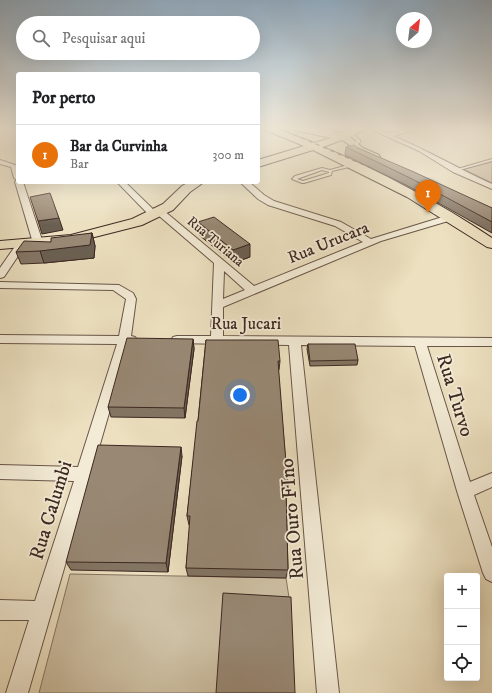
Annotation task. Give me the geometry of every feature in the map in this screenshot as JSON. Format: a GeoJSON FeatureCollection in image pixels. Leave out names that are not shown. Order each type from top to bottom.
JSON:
{"type":"FeatureCollection","features":[{"type":"Feature","properties":{"kind":"main road"},"geometry":{"type":"LineString","coordinates":[[342,160],[426,200],[492,244]]}},
{"type":"Feature","properties":{"kind":"main road"},"geometry":{"type":"LineString","coordinates":[[381,160],[385,162]]}},
{"type":"Feature","properties":{"kind":"main road"},"geometry":{"type":"LineString","coordinates":[[0,245],[38,243],[86,236],[137,222],[157,214],[173,203],[193,184]]}},
{"type":"Feature","properties":{"kind":"street"},"geometry":{"type":"LineString","coordinates":[[440,160],[459,172],[492,187]]}},
{"type":"Feature","properties":{"kind":"street"},"geometry":{"type":"LineString","coordinates":[[0,162],[14,166],[16,172]]}},
{"type":"Feature","properties":{"kind":"street"},"geometry":{"type":"LineString","coordinates":[[459,172],[492,179]]}},
{"type":"Feature","properties":{"kind":"street"},"geometry":{"type":"LineString","coordinates":[[20,184],[38,243]]}},
{"type":"Feature","properties":{"kind":"street","name":"Rua Turiana"},"geometry":{"type":"LineString","coordinates":[[123,184],[157,214],[219,262],[253,291]]}},
{"type":"Feature","properties":{"kind":"street"},"geometry":{"type":"LineString","coordinates":[[246,184],[261,198],[270,203],[338,224],[370,242]]}},
{"type":"Feature","properties":{"kind":"street","name":"Rua Urucara"},"geometry":{"type":"LineString","coordinates":[[218,305],[370,242],[452,217]]}},
{"type":"Feature","properties":{"kind":"street"},"geometry":{"type":"LineString","coordinates":[[0,275],[21,244]]}},
{"type":"Feature","properties":{"kind":"street"},"geometry":{"type":"LineString","coordinates":[[217,340],[219,262]]}},
{"type":"Feature","properties":{"kind":"street","name":"Rua Calumbi"},"geometry":{"type":"LineString","coordinates":[[0,285],[107,286],[121,289],[129,295],[131,299],[131,340],[84,474],[17,693]]}},
{"type":"Feature","properties":{"kind":"street"},"geometry":{"type":"LineString","coordinates":[[0,339],[131,340]]}},
{"type":"Feature","properties":{"kind":"street","name":"Rua Jucari"},"geometry":{"type":"LineString","coordinates":[[162,340],[492,342]]}},
{"type":"Feature","properties":{"kind":"street","name":"Rua Ouro FIno"},"geometry":{"type":"LineString","coordinates":[[295,340],[328,693]]}},
{"type":"Feature","properties":{"kind":"street","name":"Rua Turvo"},"geometry":{"type":"LineString","coordinates":[[420,342],[465,491],[492,573]]}},
{"type":"Feature","properties":{"kind":"street"},"geometry":{"type":"LineString","coordinates":[[0,472],[84,474]]}},
{"type":"Feature","properties":{"kind":"street"},"geometry":{"type":"LineString","coordinates":[[465,491],[492,480]]}},
{"type":"Feature","properties":{"kind":"street"},"geometry":{"type":"LineString","coordinates":[[0,610],[41,611]]}},
{"type":"Feature","properties":{"kind":"lane"},"geometry":{"type":"LineString","coordinates":[[459,172],[491,160]]}},
{"type":"Feature","properties":{"kind":"lane"},"geometry":{"type":"LineString","coordinates":[[330,170],[330,174],[303,182],[294,179],[296,177],[322,170],[330,170],[352,165]]}},
{"type":"Feature","properties":{"kind":"shaded area"},"geometry":{"type":"Polygon","coordinates":[[[492,162],[492,183],[463,169],[492,162]]]}},
{"type":"Feature","properties":{"kind":"shaded area"},"geometry":{"type":"Polygon","coordinates":[[[70,574],[286,578],[290,604],[217,693],[39,693],[70,574]]]}},
{"type":"Feature","properties":{"kind":"building"},"geometry":{"type":"Polygon","coordinates":[[[374,160],[387,160],[492,208],[492,222],[412,179],[374,160]]]}},
{"type":"Feature","properties":{"kind":"building"},"geometry":{"type":"Polygon","coordinates":[[[50,193],[59,218],[38,221],[30,197],[50,193]]]}},
{"type":"Feature","properties":{"kind":"building"},"geometry":{"type":"Polygon","coordinates":[[[214,217],[250,244],[233,250],[198,222],[214,217]]]}},
{"type":"Feature","properties":{"kind":"building"},"geometry":{"type":"Polygon","coordinates":[[[92,233],[90,245],[40,251],[16,252],[24,241],[51,242],[51,238],[92,233]]]}},
{"type":"Feature","properties":{"kind":"building"},"geometry":{"type":"Polygon","coordinates":[[[127,338],[193,339],[184,408],[108,407],[127,338]]]}},
{"type":"Feature","properties":{"kind":"building"},"geometry":{"type":"Polygon","coordinates":[[[206,340],[278,340],[280,361],[278,361],[288,489],[286,489],[288,570],[186,568],[190,516],[187,516],[206,340]]]}},
{"type":"Feature","properties":{"kind":"building"},"geometry":{"type":"Polygon","coordinates":[[[308,344],[355,344],[358,360],[310,361],[308,344]]]}},
{"type":"Feature","properties":{"kind":"building"},"geometry":{"type":"Polygon","coordinates":[[[98,445],[181,447],[166,563],[66,562],[98,445]]]}},
{"type":"Feature","properties":{"kind":"building"},"geometry":{"type":"Polygon","coordinates":[[[223,593],[291,597],[295,693],[216,693],[223,593]]]}},
{"type":"Feature","properties":{"kind":"railway"},"geometry":{"type":"LineString","coordinates":[[354,160],[374,169]]}},
{"type":"Feature","properties":{"kind":"place","name":"Bar da Curvinha"},"geometry":{"type":"Point","coordinates":[428,213]}}]}
